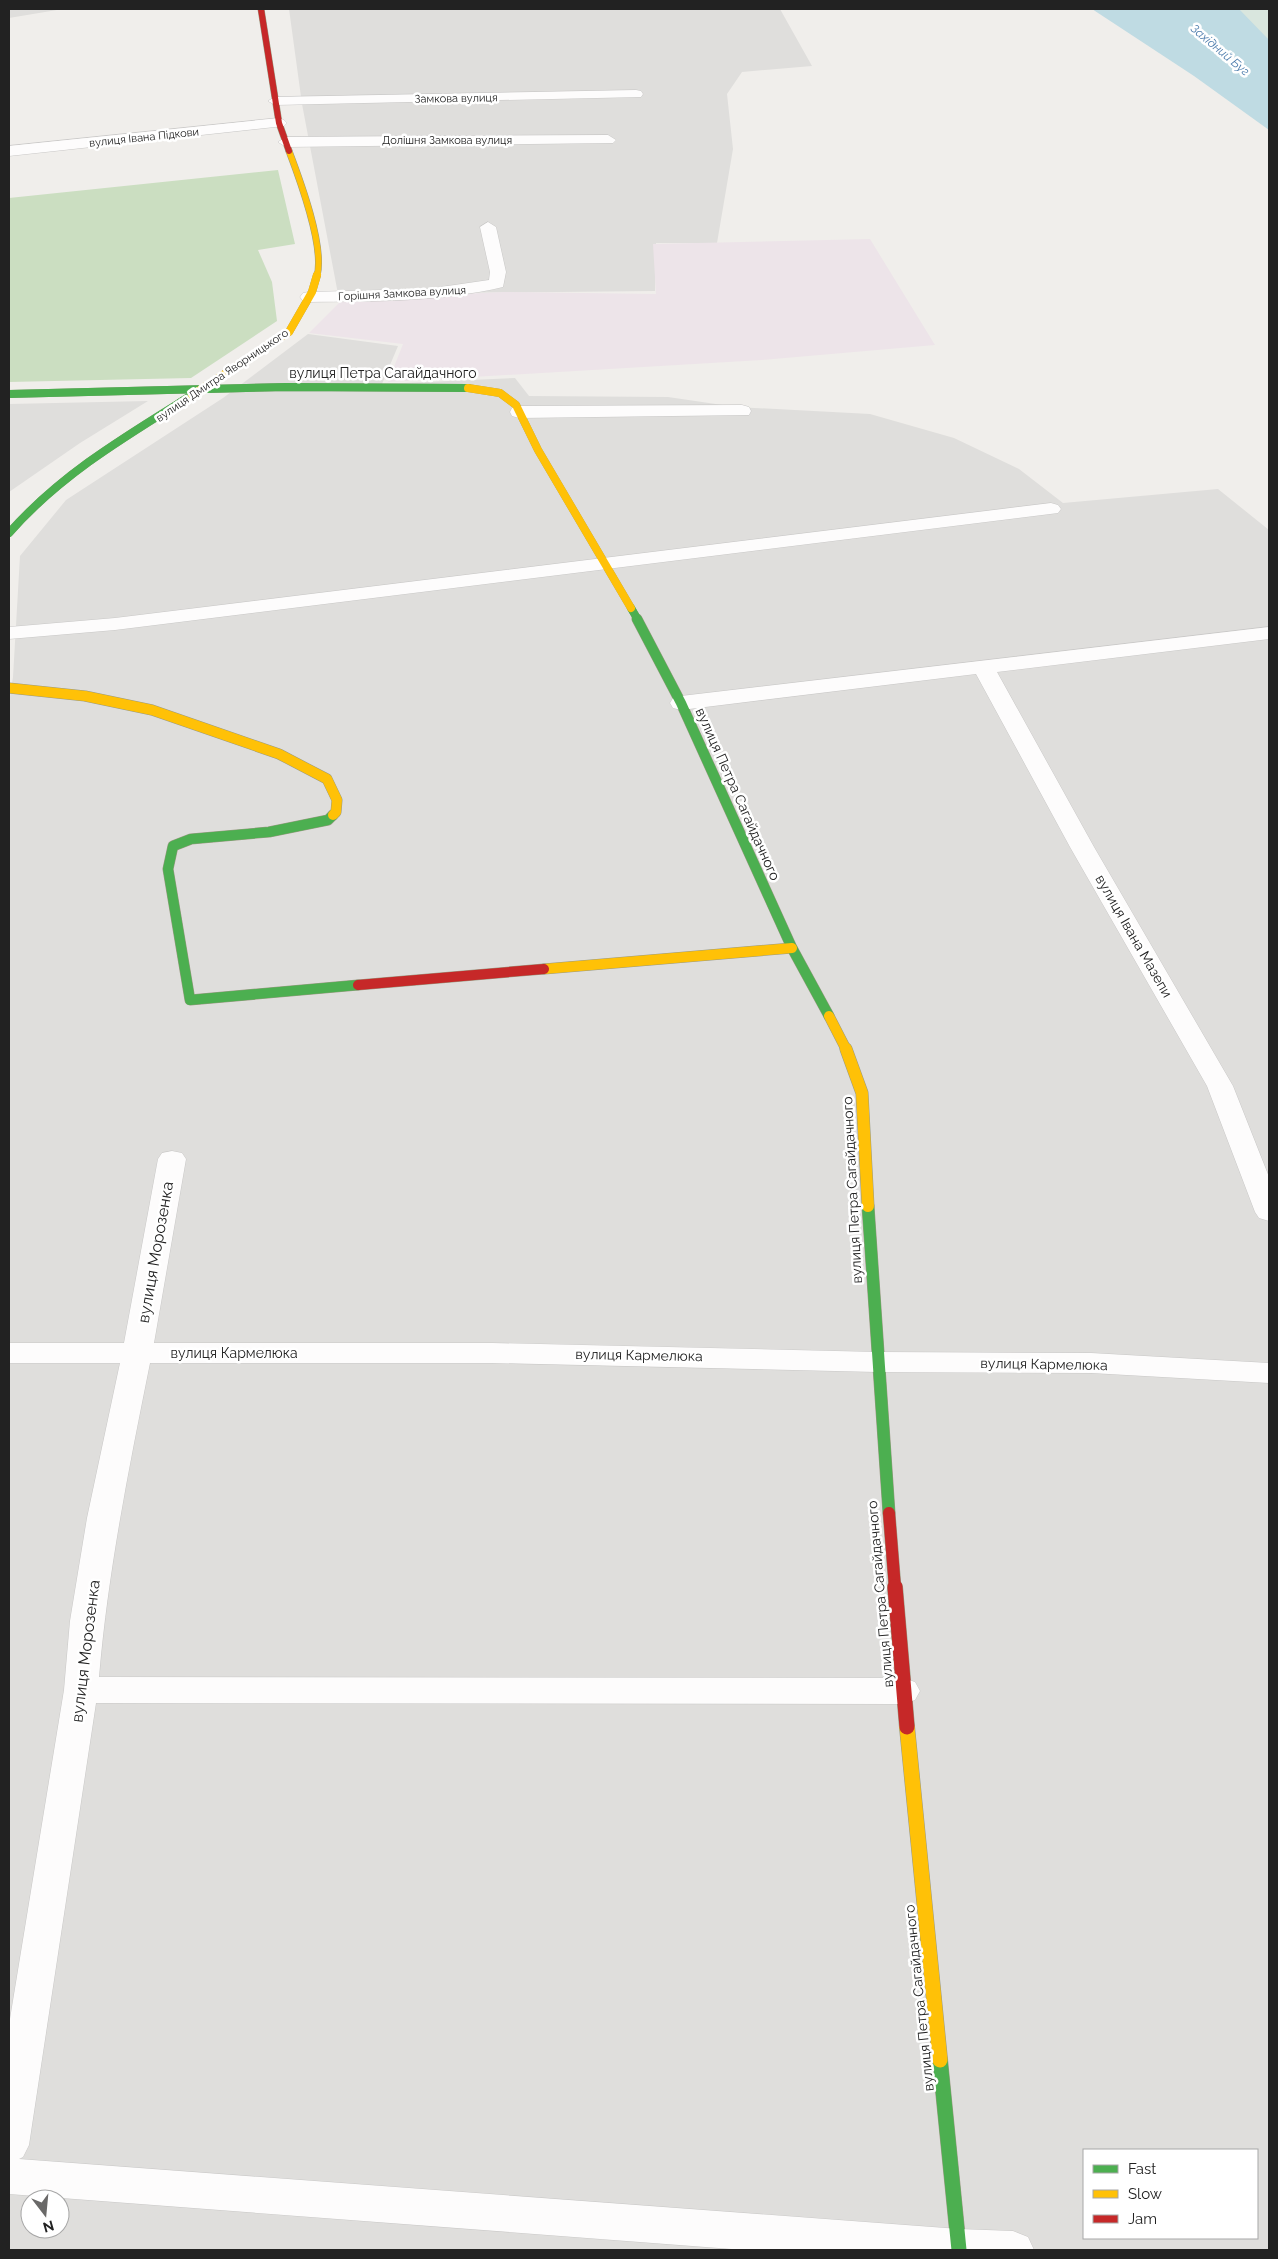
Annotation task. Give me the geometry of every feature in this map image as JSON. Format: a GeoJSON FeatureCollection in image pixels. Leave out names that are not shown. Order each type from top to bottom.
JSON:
{"type":"FeatureCollection","features":[{"type":"Feature","properties":{"kind":"street","name":"вулиця Дмитра Яворницького"},"geometry":{"type":"LineString","coordinates":[[9,533],[22,515],[80,467],[289,332],[309,297],[318,272],[316,240],[302,186],[278,123],[261,9]]}},
{"type":"Feature","properties":{"kind":"street","name":"Замкова вулиця"},"geometry":{"type":"LineString","coordinates":[[275,101],[636,94]]}},
{"type":"Feature","properties":{"kind":"street","name":"вулиця Івана Підкови"},"geometry":{"type":"LineString","coordinates":[[9,151],[278,123]]}},
{"type":"Feature","properties":{"kind":"street","name":"Долішня Замкова вулиця"},"geometry":{"type":"LineString","coordinates":[[286,142],[608,140]]}},
{"type":"Feature","properties":{"kind":"street","name":"Горішня Замкова вулиця"},"geometry":{"type":"LineString","coordinates":[[309,297],[474,290],[497,283],[498,272],[488,227]]}},
{"type":"Feature","properties":{"kind":"street","name":"вулиця Петра Сагайдачного"},"geometry":{"type":"LineString","coordinates":[[9,394],[203,388],[484,388],[502,393],[509,398],[519,412],[533,441],[607,563],[681,703],[792,948],[844,1043],[862,1093],[877,1362],[903,1691],[959,2249]]}},
{"type":"Feature","properties":{"kind":"street"},"geometry":{"type":"LineString","coordinates":[[519,412],[742,411]]}},
{"type":"Feature","properties":{"kind":"street"},"geometry":{"type":"LineString","coordinates":[[9,633],[114,624],[1051,509]]}},
{"type":"Feature","properties":{"kind":"street"},"geometry":{"type":"LineString","coordinates":[[681,703],[1269,633]]}},
{"type":"Feature","properties":{"kind":"street","name":"вулиця Івана Мазепи"},"geometry":{"type":"LineString","coordinates":[[983,667],[1082,847],[1220,1086],[1269,1212]]}},
{"type":"Feature","properties":{"kind":"street"},"geometry":{"type":"LineString","coordinates":[[9,688],[85,696],[152,710],[279,754],[327,779],[338,800],[336,812],[328,820],[269,832],[191,839],[173,846],[168,869],[190,1000],[792,948]]}},
{"type":"Feature","properties":{"kind":"street","name":"вулиця Морозенка"},"geometry":{"type":"LineString","coordinates":[[9,2145],[81,1690],[87,1621],[102,1518],[138,1353],[172,1159]]}},
{"type":"Feature","properties":{"kind":"street","name":"вулиця Кармелюка"},"geometry":{"type":"LineString","coordinates":[[9,1353],[492,1353],[877,1362],[1091,1363],[1269,1374]]}},
{"type":"Feature","properties":{"kind":"street"},"geometry":{"type":"LineString","coordinates":[[81,1690],[903,1691]]}},
{"type":"Feature","properties":{"kind":"street"},"geometry":{"type":"LineString","coordinates":[[9,2176],[959,2249],[1012,2250]]}},
{"type":"Feature","properties":{"kind":"shaded area"},"geometry":{"type":"Polygon","coordinates":[[[9,9],[63,9],[9,18],[9,9]]]}},
{"type":"Feature","properties":{"kind":"shaded area"},"geometry":{"type":"Polygon","coordinates":[[[289,9],[780,9],[812,66],[742,72],[727,94],[733,149],[717,243],[656,243],[655,291],[338,294],[302,104],[289,9]]]}},
{"type":"Feature","properties":{"kind":"shaded area"},"geometry":{"type":"Polygon","coordinates":[[[1203,9],[1269,9],[1269,61],[1203,9]]]}},
{"type":"Feature","properties":{"kind":"shaded area"},"geometry":{"type":"Polygon","coordinates":[[[870,239],[935,345],[762,360],[388,382],[403,344],[309,333],[343,299],[505,292],[656,294],[653,244],[870,239]]]}},
{"type":"Feature","properties":{"kind":"shaded area"},"geometry":{"type":"Polygon","coordinates":[[[308,334],[398,346],[382,384],[515,378],[529,396],[668,397],[736,407],[870,414],[954,438],[1019,469],[1063,503],[1218,489],[1269,530],[1269,2250],[9,2250],[9,703],[13,677],[20,556],[66,500],[223,398],[308,334]]]}},
{"type":"Feature","properties":{"kind":"shaded area"},"geometry":{"type":"Polygon","coordinates":[[[148,401],[80,443],[9,492],[9,404],[148,401]]]}},
{"type":"Feature","properties":{"kind":"green space"},"geometry":{"type":"Polygon","coordinates":[[[278,170],[295,244],[258,250],[272,282],[277,321],[191,378],[9,382],[9,198],[278,170]]]}},
{"type":"Feature","properties":{"kind":"water","name":"Західний Буг"},"geometry":{"type":"Polygon","coordinates":[[[1092,9],[1239,9],[1269,40],[1269,130],[1194,76],[1092,9]]]}},
{"type":"Feature","properties":{"kind":"traffic: fast"},"geometry":{"type":"LineString","coordinates":[[9,394],[286,387],[468,388]]}},
{"type":"Feature","properties":{"kind":"traffic: fast"},"geometry":{"type":"LineString","coordinates":[[9,533],[49,492],[71,474],[192,395]]}},
{"type":"Feature","properties":{"kind":"traffic: fast"},"geometry":{"type":"LineString","coordinates":[[631,608],[681,703],[792,948],[829,1016]]}},
{"type":"Feature","properties":{"kind":"traffic: fast"},"geometry":{"type":"LineString","coordinates":[[333,815],[328,820],[269,832],[191,839],[173,846],[168,869],[190,1000],[358,985]]}},
{"type":"Feature","properties":{"kind":"traffic: fast"},"geometry":{"type":"LineString","coordinates":[[868,1206],[877,1362],[889,1513]]}},
{"type":"Feature","properties":{"kind":"traffic: fast"},"geometry":{"type":"LineString","coordinates":[[940,2060],[959,2250]]}},
{"type":"Feature","properties":{"kind":"traffic: slow"},"geometry":{"type":"LineString","coordinates":[[192,395],[289,332],[312,292],[318,272],[316,240],[302,185],[289,151]]}},
{"type":"Feature","properties":{"kind":"traffic: slow"},"geometry":{"type":"LineString","coordinates":[[468,388],[488,389],[500,393],[516,405],[538,450],[631,608]]}},
{"type":"Feature","properties":{"kind":"traffic: slow"},"geometry":{"type":"LineString","coordinates":[[9,688],[85,696],[152,710],[279,754],[327,779],[337,800],[336,812],[333,815]]}},
{"type":"Feature","properties":{"kind":"traffic: slow"},"geometry":{"type":"LineString","coordinates":[[544,969],[792,948]]}},
{"type":"Feature","properties":{"kind":"traffic: slow"},"geometry":{"type":"LineString","coordinates":[[829,1016],[844,1043],[862,1093],[868,1206]]}},
{"type":"Feature","properties":{"kind":"traffic: slow"},"geometry":{"type":"LineString","coordinates":[[907,1727],[940,2060]]}},
{"type":"Feature","properties":{"kind":"traffic: jam"},"geometry":{"type":"LineString","coordinates":[[261,9],[279,123],[289,151]]}},
{"type":"Feature","properties":{"kind":"traffic: jam"},"geometry":{"type":"LineString","coordinates":[[358,985],[544,969]]}},
{"type":"Feature","properties":{"kind":"traffic: jam"},"geometry":{"type":"LineString","coordinates":[[889,1513],[907,1727]]}}]}
